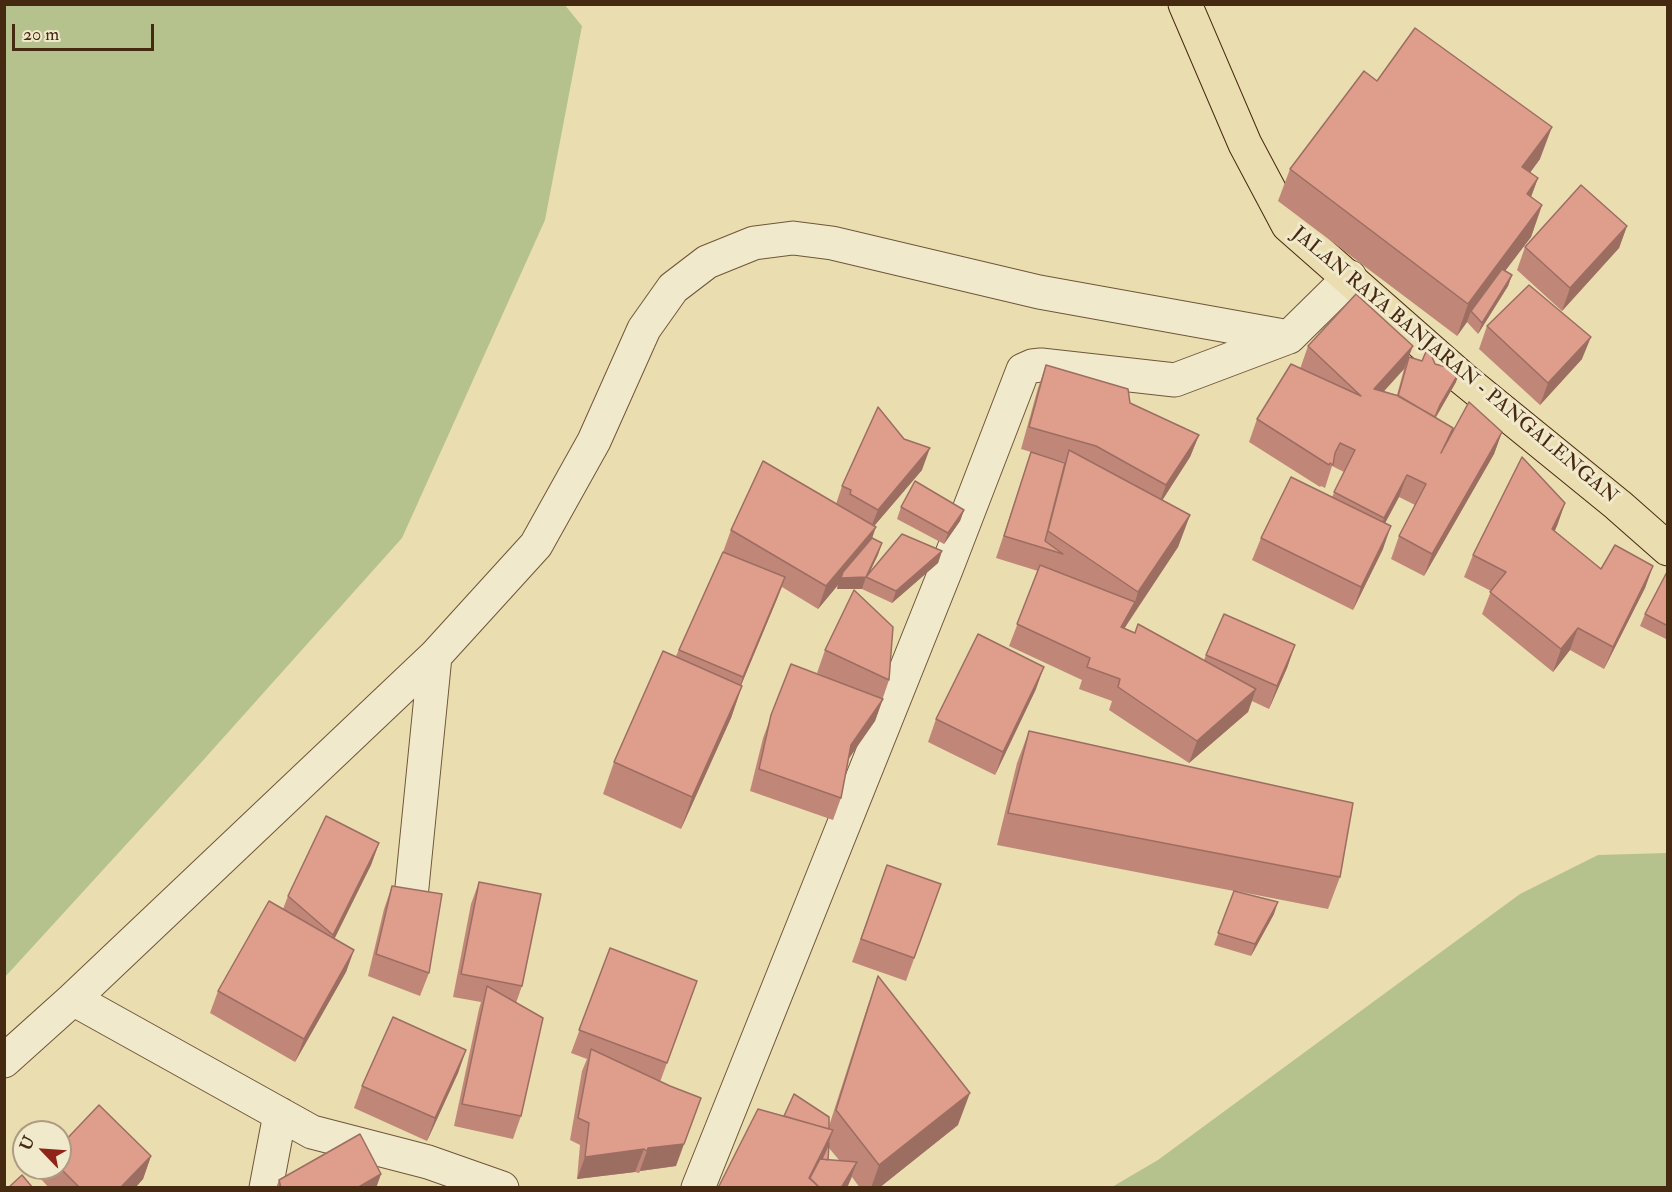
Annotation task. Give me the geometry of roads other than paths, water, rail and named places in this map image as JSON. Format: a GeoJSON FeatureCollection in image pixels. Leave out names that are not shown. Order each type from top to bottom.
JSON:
{"type":"FeatureCollection","features":[{"type":"Feature","properties":{"kind":"main road","name":"JALAN RAYA BANJARAN - PANGALENGAN"},"geometry":{"type":"LineString","coordinates":[[1185,4],[1245,144],[1288,225],[1350,277],[1462,378],[1610,498],[1668,549]]}},
{"type":"Feature","properties":{"kind":"street"},"geometry":{"type":"LineString","coordinates":[[4,1061],[73,999],[435,656],[536,545],[594,441],[644,329],[674,288],[707,262],[754,243],[793,238],[832,243],[1039,292],[1289,337]]}},
{"type":"Feature","properties":{"kind":"street"},"geometry":{"type":"LineString","coordinates":[[698,1188],[943,578],[1023,370],[1041,365],[1175,380],[1289,337],[1350,277]]}},
{"type":"Feature","properties":{"kind":"street"},"geometry":{"type":"LineString","coordinates":[[411,897],[435,656]]}},
{"type":"Feature","properties":{"kind":"street"},"geometry":{"type":"LineString","coordinates":[[73,999],[312,1132],[428,1162],[502,1188]]}},
{"type":"Feature","properties":{"kind":"street"},"geometry":{"type":"LineString","coordinates":[[266,1188],[280,1114]]}}]}
